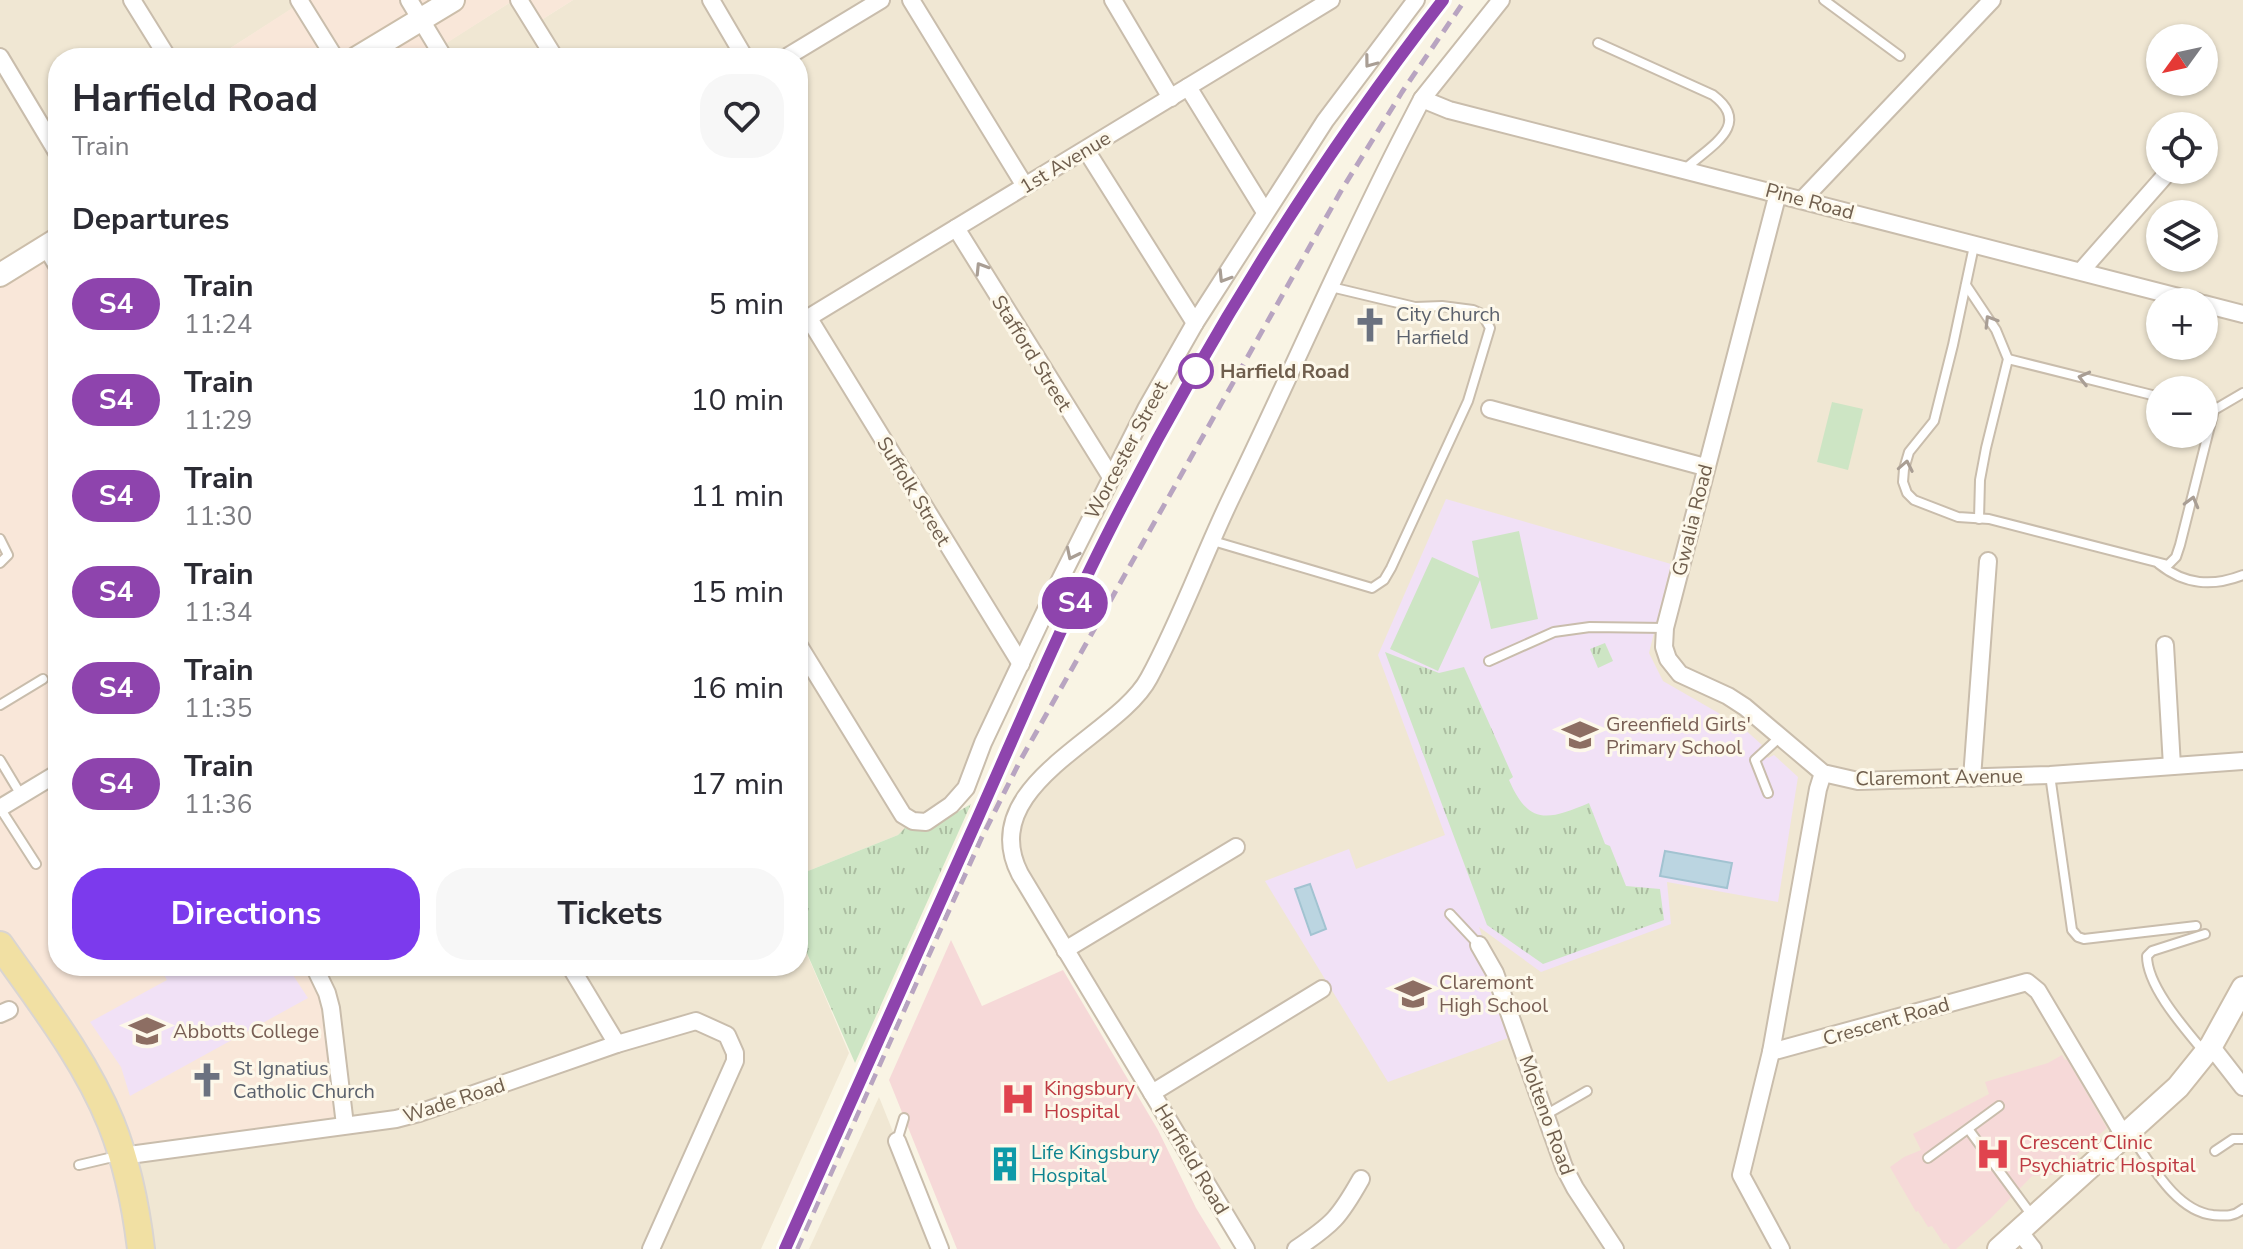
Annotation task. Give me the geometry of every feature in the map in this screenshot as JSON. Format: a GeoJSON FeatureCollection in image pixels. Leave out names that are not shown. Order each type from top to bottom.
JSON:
{"type":"FeatureCollection","features":[{"type":"Feature","properties":{"kind":"main road"},"geometry":{"type":"LineString","coordinates":[[369,48],[415,10],[453,0]]}},
{"type":"Feature","properties":{"kind":"main road"},"geometry":{"type":"LineString","coordinates":[[0,275],[48,245]]}},
{"type":"Feature","properties":{"kind":"main road"},"geometry":{"type":"LineString","coordinates":[[0,945],[88,1076],[111,1123],[136,1212],[141,1249]]}},
{"type":"Feature","properties":{"kind":"main road"},"geometry":{"type":"LineString","coordinates":[[1999,1249],[2178,1087],[2208,1050],[2243,988]]}},
{"type":"Feature","properties":{"kind":"street"},"geometry":{"type":"LineString","coordinates":[[132,0],[162,48]]}},
{"type":"Feature","properties":{"kind":"street"},"geometry":{"type":"LineString","coordinates":[[299,0],[329,48]]}},
{"type":"Feature","properties":{"kind":"street"},"geometry":{"type":"LineString","coordinates":[[519,0],[549,48]]}},
{"type":"Feature","properties":{"kind":"street"},"geometry":{"type":"LineString","coordinates":[[711,0],[739,48]]}},
{"type":"Feature","properties":{"kind":"street"},"geometry":{"type":"LineString","coordinates":[[802,48],[881,0]]}},
{"type":"Feature","properties":{"kind":"street"},"geometry":{"type":"LineString","coordinates":[[911,0],[1025,186]]}},
{"type":"Feature","properties":{"kind":"street"},"geometry":{"type":"LineString","coordinates":[[1113,0],[1171,98]]}},
{"type":"Feature","properties":{"kind":"street","name":"Worcester Street"},"geometry":{"type":"LineString","coordinates":[[808,661],[903,815],[913,821],[926,822],[960,797],[1111,477],[1195,323],[1325,121],[1416,0]]}},
{"type":"Feature","properties":{"kind":"street","name":"Harfield Road"},"geometry":{"type":"LineString","coordinates":[[1246,1249],[1013,862],[1011,847],[1016,817],[1037,782],[1053,765],[1131,701],[1145,685],[1422,99],[1501,0]]}},
{"type":"Feature","properties":{"kind":"street"},"geometry":{"type":"LineString","coordinates":[[1803,199],[1992,0]]}},
{"type":"Feature","properties":{"kind":"street","name":"1st Avenue"},"geometry":{"type":"LineString","coordinates":[[808,317],[1171,98],[1321,3]]}},
{"type":"Feature","properties":{"kind":"street"},"geometry":{"type":"LineString","coordinates":[[415,10],[438,48]]}},
{"type":"Feature","properties":{"kind":"street"},"geometry":{"type":"LineString","coordinates":[[0,57],[48,137]]}},
{"type":"Feature","properties":{"kind":"street"},"geometry":{"type":"LineString","coordinates":[[1188,87],[1265,212]]}},
{"type":"Feature","properties":{"kind":"street","name":"Pine Road"},"geometry":{"type":"LineString","coordinates":[[1422,99],[1449,110],[2147,288]]}},
{"type":"Feature","properties":{"kind":"street"},"geometry":{"type":"LineString","coordinates":[[1086,150],[1195,323]]}},
{"type":"Feature","properties":{"kind":"street"},"geometry":{"type":"LineString","coordinates":[[2082,270],[2158,184]]}},
{"type":"Feature","properties":{"kind":"street","name":"Gwalia Road"},"geometry":{"type":"LineString","coordinates":[[1778,193],[1705,467],[1665,628],[1664,647],[1668,659],[1680,674],[1728,696],[1823,773]]}},
{"type":"Feature","properties":{"kind":"street","name":"Stafford Street"},"geometry":{"type":"LineString","coordinates":[[956,228],[1111,477]]}},
{"type":"Feature","properties":{"kind":"street"},"geometry":{"type":"LineString","coordinates":[[2218,308],[2243,314]]}},
{"type":"Feature","properties":{"kind":"street","name":"Suffolk Street"},"geometry":{"type":"LineString","coordinates":[[808,328],[1021,664]]}},
{"type":"Feature","properties":{"kind":"street"},"geometry":{"type":"LineString","coordinates":[[1490,409],[1705,467]]}},
{"type":"Feature","properties":{"kind":"street"},"geometry":{"type":"LineString","coordinates":[[1972,778],[1988,561]]}},
{"type":"Feature","properties":{"kind":"street"},"geometry":{"type":"LineString","coordinates":[[2165,645],[2172,766]]}},
{"type":"Feature","properties":{"kind":"street","name":"Claremont Avenue"},"geometry":{"type":"LineString","coordinates":[[1823,773],[1858,781],[1972,778],[2243,761]]}},
{"type":"Feature","properties":{"kind":"street"},"geometry":{"type":"LineString","coordinates":[[1781,1249],[1741,1175],[1771,1052],[1823,773]]}},
{"type":"Feature","properties":{"kind":"street"},"geometry":{"type":"LineString","coordinates":[[0,808],[48,779]]}},
{"type":"Feature","properties":{"kind":"street"},"geometry":{"type":"LineString","coordinates":[[1065,950],[1236,847]]}},
{"type":"Feature","properties":{"kind":"street","name":"Molteno Road"},"geometry":{"type":"LineString","coordinates":[[1479,945],[1495,973],[1564,1167],[1615,1249]]}},
{"type":"Feature","properties":{"kind":"street"},"geometry":{"type":"LineString","coordinates":[[319,976],[331,1008],[345,1125]]}},
{"type":"Feature","properties":{"kind":"street"},"geometry":{"type":"LineString","coordinates":[[576,976],[617,1044]]}},
{"type":"Feature","properties":{"kind":"street","name":"Crescent Road"},"geometry":{"type":"LineString","coordinates":[[1771,1052],[2027,982],[2038,991],[2126,1134]]}},
{"type":"Feature","properties":{"kind":"street"},"geometry":{"type":"LineString","coordinates":[[1152,1093],[1322,989]]}},
{"type":"Feature","properties":{"kind":"street","name":"Wade Road"},"geometry":{"type":"LineString","coordinates":[[122,1156],[419,1113],[617,1044],[696,1021],[727,1035],[735,1061],[651,1249]]}},
{"type":"Feature","properties":{"kind":"street"},"geometry":{"type":"LineString","coordinates":[[2208,1050],[2243,1087]]}},
{"type":"Feature","properties":{"kind":"street"},"geometry":{"type":"LineString","coordinates":[[897,1141],[940,1249]]}},
{"type":"Feature","properties":{"kind":"street"},"geometry":{"type":"LineString","coordinates":[[1296,1249],[1332,1224],[1361,1179]]}},
{"type":"Feature","properties":{"kind":"street"},"geometry":{"type":"LineString","coordinates":[[2026,1224],[2033,1249]]}},
{"type":"Feature","properties":{"kind":"lane"},"geometry":{"type":"LineString","coordinates":[[1824,0],[1900,56]]}},
{"type":"Feature","properties":{"kind":"lane"},"geometry":{"type":"LineString","coordinates":[[1598,43],[1700,89],[1725,104],[1731,116],[1727,129],[1685,169]]}},
{"type":"Feature","properties":{"kind":"lane"},"geometry":{"type":"LineString","coordinates":[[1974,246],[1934,421],[1909,452],[1903,482],[1914,500],[1958,517],[1979,519],[2168,565],[2176,557],[2204,448]]}},
{"type":"Feature","properties":{"kind":"lane"},"geometry":{"type":"LineString","coordinates":[[1966,285],[1996,330],[2008,359],[1980,480],[1979,519]]}},
{"type":"Feature","properties":{"kind":"lane"},"geometry":{"type":"LineString","coordinates":[[1213,541],[1372,588],[1384,580],[1413,522],[1468,401],[1490,328],[1482,314],[1473,310],[1415,307],[1331,287]]}},
{"type":"Feature","properties":{"kind":"lane"},"geometry":{"type":"LineString","coordinates":[[2008,359],[2146,394]]}},
{"type":"Feature","properties":{"kind":"lane"},"geometry":{"type":"LineString","coordinates":[[2218,408],[2243,393]]}},
{"type":"Feature","properties":{"kind":"lane"},"geometry":{"type":"LineString","coordinates":[[0,539],[8,555],[0,563]]}},
{"type":"Feature","properties":{"kind":"lane"},"geometry":{"type":"LineString","coordinates":[[2159,564],[2174,575],[2206,584],[2243,575]]}},
{"type":"Feature","properties":{"kind":"lane"},"geometry":{"type":"LineString","coordinates":[[1489,661],[1554,632],[1590,627],[1665,628]]}},
{"type":"Feature","properties":{"kind":"lane"},"geometry":{"type":"LineString","coordinates":[[0,705],[43,679]]}},
{"type":"Feature","properties":{"kind":"lane"},"geometry":{"type":"LineString","coordinates":[[1768,793],[1755,760],[1780,737]]}},
{"type":"Feature","properties":{"kind":"lane"},"geometry":{"type":"LineString","coordinates":[[0,760],[22,795]]}},
{"type":"Feature","properties":{"kind":"lane"},"geometry":{"type":"LineString","coordinates":[[2050,775],[2072,930],[2078,937],[2084,939],[2196,926]]}},
{"type":"Feature","properties":{"kind":"lane"},"geometry":{"type":"LineString","coordinates":[[0,808],[36,864]]}},
{"type":"Feature","properties":{"kind":"lane"},"geometry":{"type":"LineString","coordinates":[[1450,914],[1479,945]]}},
{"type":"Feature","properties":{"kind":"lane"},"geometry":{"type":"LineString","coordinates":[[2205,934],[2152,951],[2147,956],[2147,965],[2150,976],[2181,1024],[2208,1050]]}},
{"type":"Feature","properties":{"kind":"lane"},"geometry":{"type":"LineString","coordinates":[[1547,1114],[1587,1091]]}},
{"type":"Feature","properties":{"kind":"lane"},"geometry":{"type":"LineString","coordinates":[[1928,1158],[1999,1106]]}},
{"type":"Feature","properties":{"kind":"lane"},"geometry":{"type":"LineString","coordinates":[[897,1141],[904,1118]]}},
{"type":"Feature","properties":{"kind":"lane"},"geometry":{"type":"LineString","coordinates":[[1969,1130],[2026,1224]]}},
{"type":"Feature","properties":{"kind":"lane"},"geometry":{"type":"LineString","coordinates":[[2126,1134],[2186,1207],[2204,1214],[2229,1217],[2243,1209]]}},
{"type":"Feature","properties":{"kind":"lane"},"geometry":{"type":"LineString","coordinates":[[2215,1151],[2227,1141],[2243,1139]]}},
{"type":"Feature","properties":{"kind":"lane"},"geometry":{"type":"LineString","coordinates":[[79,1165],[122,1156]]}},
{"type":"Feature","properties":{"kind":"shaded area"},"geometry":{"type":"Polygon","coordinates":[[[0,0],[299,0],[301,3],[231,48],[48,48],[48,268],[0,275],[0,0]]]}},
{"type":"Feature","properties":{"kind":"shaded area"},"geometry":{"type":"Polygon","coordinates":[[[299,0],[514,0],[439,48],[230,48],[300,3],[299,0]]]}},
{"type":"Feature","properties":{"kind":"shaded area"},"geometry":{"type":"Polygon","coordinates":[[[514,0],[535,24],[573,0],[1416,0],[1195,323],[966,788],[913,821],[898,835],[808,871],[808,48],[438,48],[514,0]]]}},
{"type":"Feature","properties":{"kind":"shaded area"},"geometry":{"type":"Polygon","coordinates":[[[519,0],[573,0],[535,24],[519,0]]]}},
{"type":"Feature","properties":{"kind":"shaded area"},"geometry":{"type":"Polygon","coordinates":[[[1501,0],[2243,0],[2243,1249],[1246,1249],[1011,847],[1025,800],[1131,701],[1393,155],[1501,0]]]}},
{"type":"Feature","properties":{"kind":"shaded area"},"geometry":{"type":"Polygon","coordinates":[[[46,247],[48,250],[48,976],[319,976],[345,1125],[122,1155],[141,1249],[0,1249],[0,275],[46,247]]]}},
{"type":"Feature","properties":{"kind":"shaded area","name":"Greenfield Girls' Primary School"},"geometry":{"type":"Polygon","coordinates":[[[1446,499],[1671,564],[1649,653],[1663,681],[1741,726],[1762,745],[1759,748],[1768,758],[1774,755],[1798,777],[1778,902],[1667,882],[1671,924],[1541,972],[1479,927],[1484,942],[1475,950],[1508,1038],[1388,1082],[1265,881],[1349,849],[1356,869],[1445,835],[1378,655],[1446,499]]]}},
{"type":"Feature","properties":{"kind":"shaded area","name":"Kingsbury Hospital"},"geometry":{"type":"Polygon","coordinates":[[[951,940],[982,1006],[1063,970],[1158,1130],[1196,1208],[1221,1249],[957,1249],[889,1080],[951,940]]]}},
{"type":"Feature","properties":{"kind":"shaded area"},"geometry":{"type":"Polygon","coordinates":[[[808,957],[849,1053],[761,1249],[141,1249],[122,1156],[304,976],[808,976],[808,957]]]}},
{"type":"Feature","properties":{"kind":"shaded area"},"geometry":{"type":"Polygon","coordinates":[[[165,976],[294,976],[308,998],[130,1096],[121,1067],[90,1022],[167,980],[165,976]]]}},
{"type":"Feature","properties":{"kind":"shaded area","name":"Crescent Clinic Psychiatric Hospital"},"geometry":{"type":"Polygon","coordinates":[[[2062,1055],[2107,1128],[2053,1175],[2032,1176],[1991,1218],[1956,1249],[1950,1249],[1916,1212],[1890,1167],[1921,1150],[1913,1134],[1989,1094],[1985,1082],[2048,1063],[2062,1055]]]}},
{"type":"Feature","properties":{"kind":"shaded area"},"geometry":{"type":"Polygon","coordinates":[[[879,1097],[940,1249],[809,1249],[879,1097]]]}},
{"type":"Feature","properties":{"kind":"green space"},"geometry":{"type":"Polygon","coordinates":[[[1832,402],[1863,409],[1848,470],[1817,462],[1832,402]]]}},
{"type":"Feature","properties":{"kind":"green space"},"geometry":{"type":"Polygon","coordinates":[[[1519,531],[1538,619],[1491,629],[1480,580],[1438,671],[1390,649],[1432,557],[1479,578],[1472,541],[1519,531]]]}},
{"type":"Feature","properties":{"kind":"green space"},"geometry":{"type":"Polygon","coordinates":[[[1605,643],[1613,661],[1598,668],[1590,649],[1605,643]]]}},
{"type":"Feature","properties":{"kind":"green space"},"geometry":{"type":"Polygon","coordinates":[[[1385,652],[1439,673],[1464,667],[1513,777],[1509,780],[1516,795],[1532,812],[1541,815],[1562,813],[1589,803],[1626,886],[1660,889],[1664,920],[1543,964],[1487,925],[1385,652]]]}},
{"type":"Feature","properties":{"kind":"green space"},"geometry":{"type":"Polygon","coordinates":[[[971,804],[855,1063],[808,956],[808,871],[898,835],[906,827],[932,827],[971,804]]]}},
{"type":"Feature","properties":{"kind":"water"},"geometry":{"type":"Polygon","coordinates":[[[1665,851],[1732,863],[1727,888],[1660,876],[1665,851]]]}},
{"type":"Feature","properties":{"kind":"water"},"geometry":{"type":"Polygon","coordinates":[[[1310,884],[1326,929],[1311,935],[1295,889],[1310,884]]]}},
{"type":"Feature","properties":{"kind":"railway"},"geometry":{"type":"LineString","coordinates":[[966,844],[1081,588],[1158,438],[1233,308],[1312,182],[1443,0]]}},
{"type":"Feature","properties":{"kind":"railway"},"geometry":{"type":"LineString","coordinates":[[797,1249],[981,839],[1020,761],[1341,191],[1402,92],[1465,0]]}},
{"type":"Feature","properties":{"kind":"train","name":"S4"},"geometry":{"type":"LineString","coordinates":[[785,1249],[1021,721],[1122,506],[1267,251],[1388,72],[1443,0]]}},
{"type":"Feature","properties":{"kind":"place","name":"City Church Harfield"},"geometry":{"type":"Point","coordinates":[1370,325]}},
{"type":"Feature","properties":{"kind":"place","name":"Harfield Road"},"geometry":{"type":"Point","coordinates":[1196,371]}},
{"type":"Feature","properties":{"kind":"place","name":"Greenfield Girls' Primary School"},"geometry":{"type":"Point","coordinates":[1580,735]}},
{"type":"Feature","properties":{"kind":"place","name":"Claremont High School"},"geometry":{"type":"Point","coordinates":[1413,994]}},
{"type":"Feature","properties":{"kind":"place","name":"Abbotts College"},"geometry":{"type":"Point","coordinates":[147,1031]}},
{"type":"Feature","properties":{"kind":"place","name":"St Ignatius Catholic Church"},"geometry":{"type":"Point","coordinates":[207,1080]}},
{"type":"Feature","properties":{"kind":"place","name":"Kingsbury Hospital"},"geometry":{"type":"Point","coordinates":[1018,1099]}},
{"type":"Feature","properties":{"kind":"place","name":"Crescent Clinic Psychiatric Hospital"},"geometry":{"type":"Point","coordinates":[1993,1154]}},
{"type":"Feature","properties":{"kind":"place","name":"Life Kingsbury Hospital"},"geometry":{"type":"Point","coordinates":[1005,1164]}}]}
